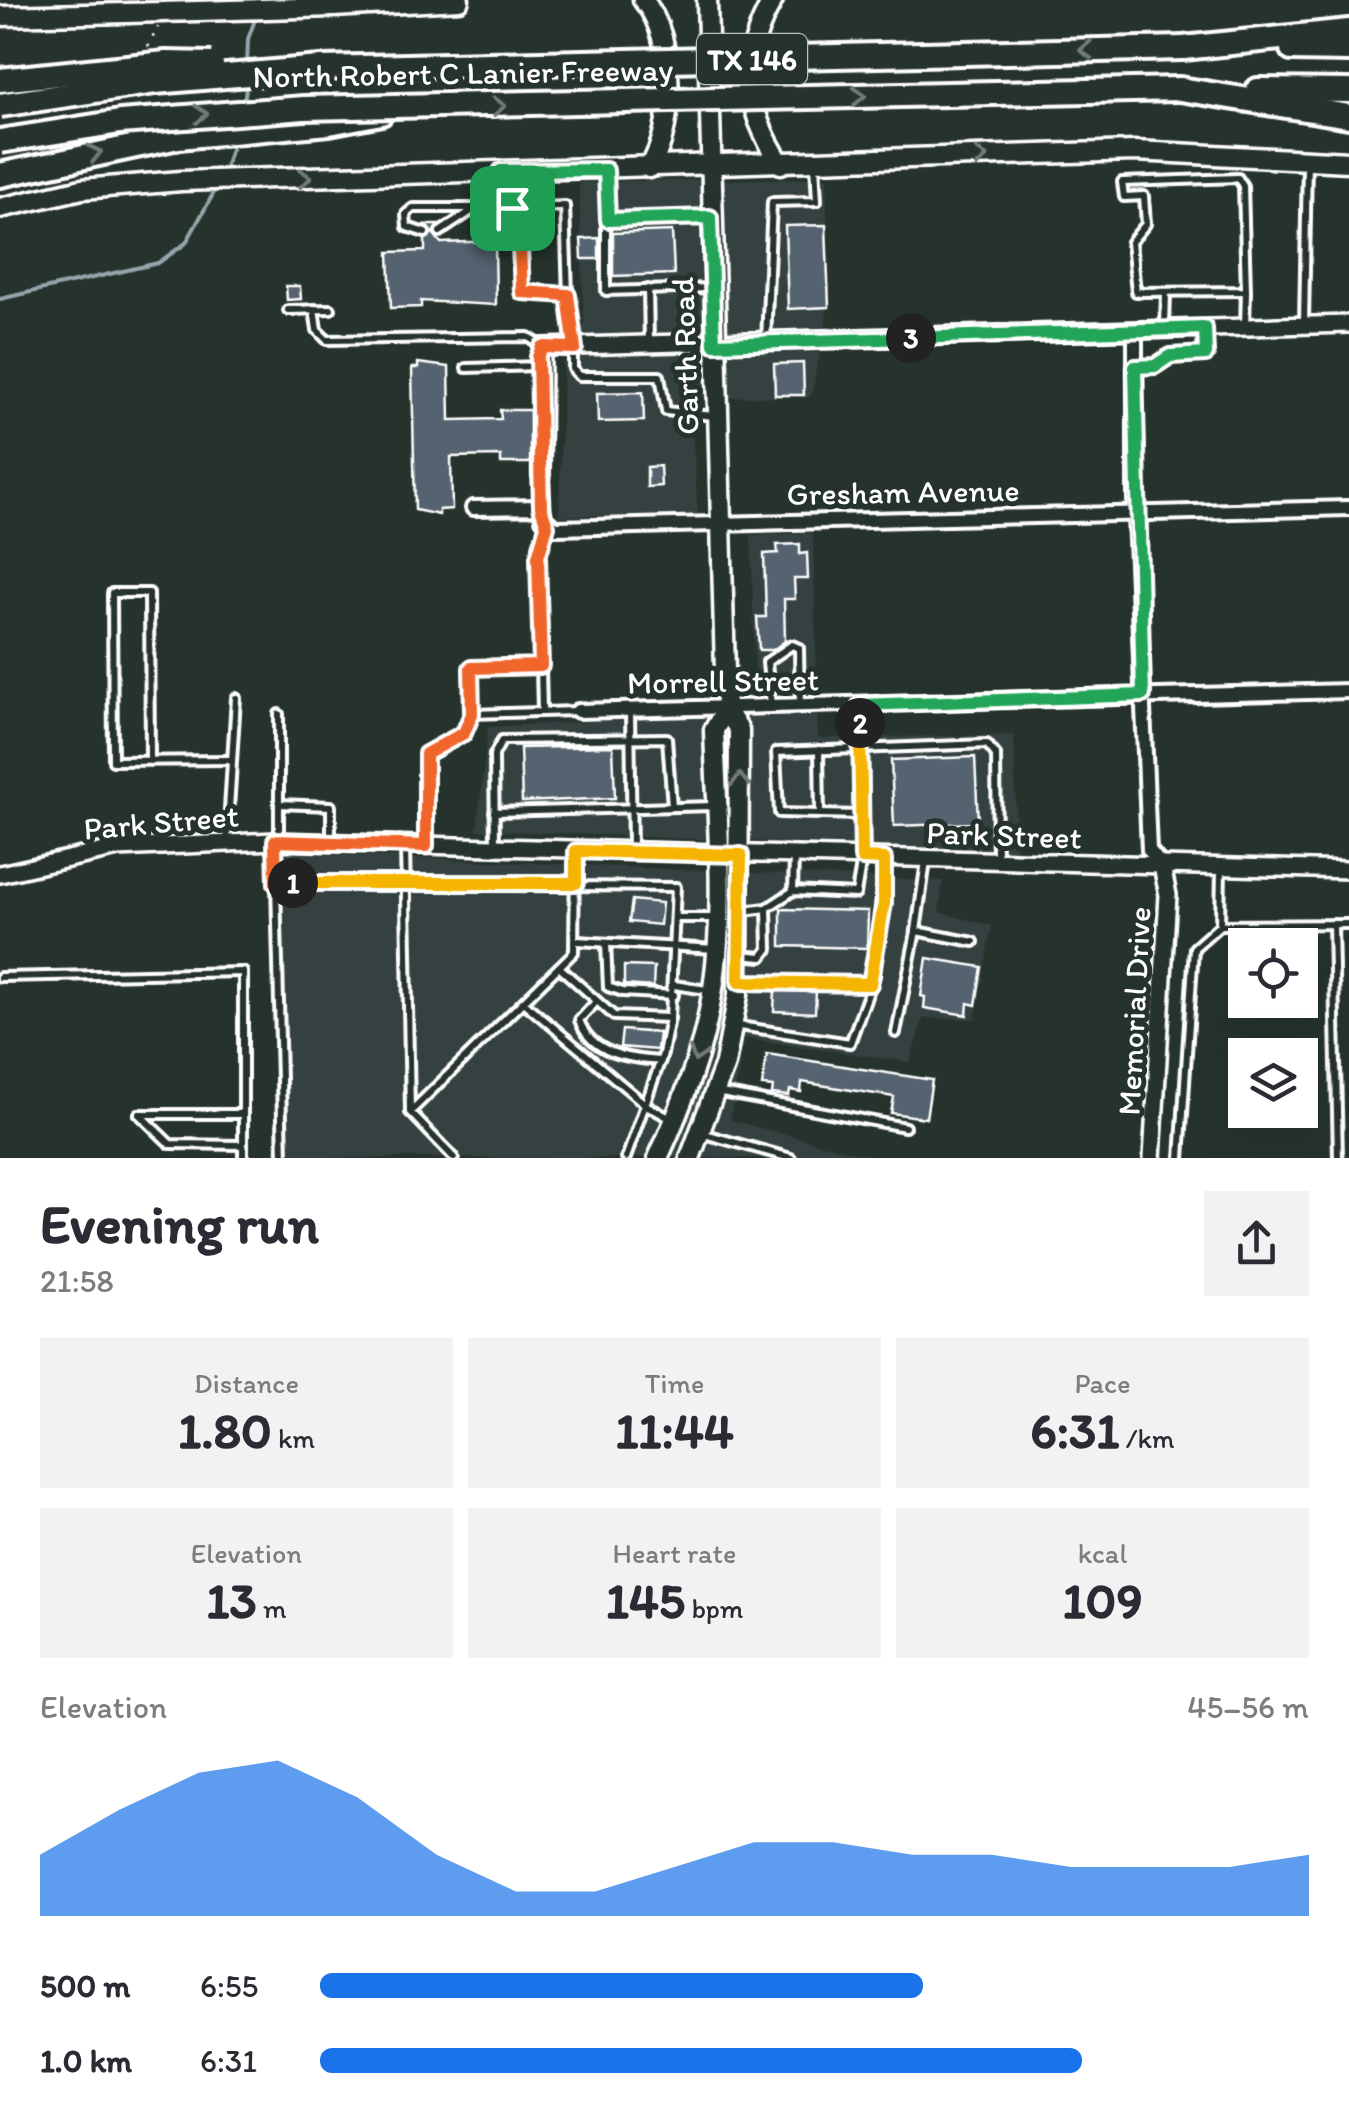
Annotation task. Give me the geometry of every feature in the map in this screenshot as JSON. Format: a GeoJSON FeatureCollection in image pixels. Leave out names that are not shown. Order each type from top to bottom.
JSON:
{"type":"FeatureCollection","features":[{"type":"Feature","properties":{"kind":"highway"},"geometry":{"type":"LineString","coordinates":[[1183,48],[1349,31]]}},
{"type":"Feature","properties":{"kind":"highway","name":"North Robert C Lanier Freeway"},"geometry":{"type":"LineString","coordinates":[[0,105],[155,82],[321,68],[1183,48],[1349,50]]}},
{"type":"Feature","properties":{"kind":"highway"},"geometry":{"type":"LineString","coordinates":[[0,80],[166,63],[321,68]]}},
{"type":"Feature","properties":{"kind":"highway"},"geometry":{"type":"LineString","coordinates":[[1180,89],[1349,116]]}},
{"type":"Feature","properties":{"kind":"highway","name":"North Robert C Lanier Freeway"},"geometry":{"type":"LineString","coordinates":[[0,141],[196,114],[1180,89],[1349,91]]}},
{"type":"Feature","properties":{"kind":"highway"},"geometry":{"type":"LineString","coordinates":[[0,175],[178,137],[329,123],[402,108]]}},
{"type":"Feature","properties":{"kind":"main road"},"geometry":{"type":"LineString","coordinates":[[0,16],[459,0]]}},
{"type":"Feature","properties":{"kind":"main road"},"geometry":{"type":"LineString","coordinates":[[643,0],[658,27],[666,94],[659,152],[649,168]]}},
{"type":"Feature","properties":{"kind":"main road","name":"Garth Road"},"geometry":{"type":"LineString","coordinates":[[658,1158],[697,1058],[717,948],[714,730],[726,709],[708,165],[707,0]]}},
{"type":"Feature","properties":{"kind":"main road"},"geometry":{"type":"LineString","coordinates":[[773,0],[751,46],[750,94],[766,141],[781,164]]}},
{"type":"Feature","properties":{"kind":"main road"},"geometry":{"type":"LineString","coordinates":[[0,208],[131,184],[501,171],[1135,151],[1349,162]]}},
{"type":"Feature","properties":{"kind":"main road","name":"Garth Road"},"geometry":{"type":"LineString","coordinates":[[690,1158],[715,1092],[739,982],[740,730],[726,709]]}},
{"type":"Feature","properties":{"kind":"main road"},"geometry":{"type":"LineString","coordinates":[[675,1121],[701,1133]]}},
{"type":"Feature","properties":{"kind":"street"},"geometry":{"type":"LineString","coordinates":[[547,526],[541,507],[542,347],[1349,324]]}},
{"type":"Feature","properties":{"kind":"street"},"geometry":{"type":"LineString","coordinates":[[1135,331],[1135,516],[1148,850],[1162,866]]}},
{"type":"Feature","properties":{"kind":"street"},"geometry":{"type":"LineString","coordinates":[[473,508],[541,507]]}},
{"type":"Feature","properties":{"kind":"street","name":"Gresham Avenue"},"geometry":{"type":"LineString","coordinates":[[547,526],[1135,516],[1349,508]]}},
{"type":"Feature","properties":{"kind":"street","name":"Morrell Street"},"geometry":{"type":"LineString","coordinates":[[578,711],[1349,691]]}},
{"type":"Feature","properties":{"kind":"street","name":"Park Street"},"geometry":{"type":"LineString","coordinates":[[0,874],[118,848],[277,841],[1349,870]]}},
{"type":"Feature","properties":{"kind":"street","name":"Memorial Drive"},"geometry":{"type":"LineString","coordinates":[[1152,1158],[1168,912],[1162,866]]}},
{"type":"Feature","properties":{"kind":"lane"},"geometry":{"type":"LineString","coordinates":[[1304,326],[1307,158]]}},
{"type":"Feature","properties":{"kind":"lane"},"geometry":{"type":"LineString","coordinates":[[766,342],[772,202],[817,201],[815,164]]}},
{"type":"Feature","properties":{"kind":"lane"},"geometry":{"type":"LineString","coordinates":[[606,170],[608,220]]}},
{"type":"Feature","properties":{"kind":"lane"},"geometry":{"type":"LineString","coordinates":[[501,171],[519,225],[522,292],[568,295]]}},
{"type":"Feature","properties":{"kind":"lane"},"geometry":{"type":"LineString","coordinates":[[1244,327],[1246,291],[1243,186],[1238,178],[1122,182],[1124,196],[1144,196],[1146,224],[1131,242],[1136,292],[1246,291]]}},
{"type":"Feature","properties":{"kind":"lane"},"geometry":{"type":"LineString","coordinates":[[425,234],[408,226],[406,214],[413,208],[565,206],[573,369],[579,376],[660,376],[669,414],[717,416]]}},
{"type":"Feature","properties":{"kind":"lane"},"geometry":{"type":"LineString","coordinates":[[440,232],[476,208]]}},
{"type":"Feature","properties":{"kind":"lane"},"geometry":{"type":"LineString","coordinates":[[710,217],[608,220],[603,224],[606,291],[713,288]]}},
{"type":"Feature","properties":{"kind":"lane"},"geometry":{"type":"LineString","coordinates":[[648,289],[649,345]]}},
{"type":"Feature","properties":{"kind":"lane"},"geometry":{"type":"LineString","coordinates":[[1165,330],[1166,293]]}},
{"type":"Feature","properties":{"kind":"lane"},"geometry":{"type":"LineString","coordinates":[[314,309],[318,330],[327,340],[528,337],[537,338],[542,347]]}},
{"type":"Feature","properties":{"kind":"lane"},"geometry":{"type":"LineString","coordinates":[[288,310],[330,309]]}},
{"type":"Feature","properties":{"kind":"lane"},"geometry":{"type":"LineString","coordinates":[[1135,367],[1155,366],[1170,356],[1206,354],[1205,328]]}},
{"type":"Feature","properties":{"kind":"lane"},"geometry":{"type":"LineString","coordinates":[[466,368],[539,366]]}},
{"type":"Feature","properties":{"kind":"lane"},"geometry":{"type":"LineString","coordinates":[[542,712],[538,557],[547,526]]}},
{"type":"Feature","properties":{"kind":"lane"},"geometry":{"type":"LineString","coordinates":[[150,761],[149,593],[112,593],[113,761],[150,761],[229,760]]}},
{"type":"Feature","properties":{"kind":"lane"},"geometry":{"type":"LineString","coordinates":[[771,708],[767,662],[792,645],[799,648],[800,706]]}},
{"type":"Feature","properties":{"kind":"lane"},"geometry":{"type":"LineString","coordinates":[[426,846],[426,754],[464,733],[472,714],[471,668],[541,666]]}},
{"type":"Feature","properties":{"kind":"lane"},"geometry":{"type":"LineString","coordinates":[[227,842],[229,760],[236,698]]}},
{"type":"Feature","properties":{"kind":"lane"},"geometry":{"type":"LineString","coordinates":[[740,912],[767,908],[793,891],[856,894],[862,858],[860,705]]}},
{"type":"Feature","properties":{"kind":"lane"},"geometry":{"type":"LineString","coordinates":[[630,710],[632,853]]}},
{"type":"Feature","properties":{"kind":"lane"},"geometry":{"type":"LineString","coordinates":[[472,714],[578,711]]}},
{"type":"Feature","properties":{"kind":"lane"},"geometry":{"type":"LineString","coordinates":[[280,714],[276,884],[283,1158]]}},
{"type":"Feature","properties":{"kind":"lane"},"geometry":{"type":"LineString","coordinates":[[495,848],[494,754],[502,740],[668,738],[672,808]]}},
{"type":"Feature","properties":{"kind":"lane"},"geometry":{"type":"LineString","coordinates":[[861,814],[778,813],[776,752],[987,744],[994,748],[997,862]]}},
{"type":"Feature","properties":{"kind":"lane"},"geometry":{"type":"LineString","coordinates":[[819,750],[820,814]]}},
{"type":"Feature","properties":{"kind":"lane"},"geometry":{"type":"LineString","coordinates":[[279,804],[331,806],[331,842]]}},
{"type":"Feature","properties":{"kind":"lane"},"geometry":{"type":"LineString","coordinates":[[494,812],[716,806]]}},
{"type":"Feature","properties":{"kind":"lane"},"geometry":{"type":"LineString","coordinates":[[405,846],[410,1112],[454,1158]]}},
{"type":"Feature","properties":{"kind":"lane"},"geometry":{"type":"LineString","coordinates":[[410,1112],[574,952],[576,851]]}},
{"type":"Feature","properties":{"kind":"lane"},"geometry":{"type":"LineString","coordinates":[[793,891],[794,856]]}},
{"type":"Feature","properties":{"kind":"lane"},"geometry":{"type":"LineString","coordinates":[[732,1025],[850,1043],[870,984],[884,903],[884,859]]}},
{"type":"Feature","properties":{"kind":"lane"},"geometry":{"type":"LineString","coordinates":[[896,1033],[926,860]]}},
{"type":"Feature","properties":{"kind":"lane"},"geometry":{"type":"LineString","coordinates":[[1220,924],[1221,868]]}},
{"type":"Feature","properties":{"kind":"lane"},"geometry":{"type":"LineString","coordinates":[[276,884],[576,883],[676,887],[670,1018],[660,1061],[626,1158]]}},
{"type":"Feature","properties":{"kind":"lane"},"geometry":{"type":"LineString","coordinates":[[739,955],[762,956],[768,949],[767,908]]}},
{"type":"Feature","properties":{"kind":"lane"},"geometry":{"type":"LineString","coordinates":[[676,918],[717,918]]}},
{"type":"Feature","properties":{"kind":"lane"},"geometry":{"type":"LineString","coordinates":[[1180,1158],[1194,948],[1220,924],[1349,924]]}},
{"type":"Feature","properties":{"kind":"lane"},"geometry":{"type":"LineString","coordinates":[[1334,924],[1338,1158]]}},
{"type":"Feature","properties":{"kind":"lane"},"geometry":{"type":"LineString","coordinates":[[916,931],[974,942]]}},
{"type":"Feature","properties":{"kind":"lane"},"geometry":{"type":"LineString","coordinates":[[577,941],[717,948]]}},
{"type":"Feature","properties":{"kind":"lane"},"geometry":{"type":"LineString","coordinates":[[606,943],[608,987],[623,992],[674,995]]}},
{"type":"Feature","properties":{"kind":"lane"},"geometry":{"type":"LineString","coordinates":[[559,967],[614,1016],[670,1018]]}},
{"type":"Feature","properties":{"kind":"lane"},"geometry":{"type":"LineString","coordinates":[[0,977],[243,972],[243,1158]]}},
{"type":"Feature","properties":{"kind":"lane"},"geometry":{"type":"LineString","coordinates":[[739,982],[870,984]]}},
{"type":"Feature","properties":{"kind":"lane"},"geometry":{"type":"LineString","coordinates":[[674,984],[712,991]]}},
{"type":"Feature","properties":{"kind":"lane"},"geometry":{"type":"LineString","coordinates":[[523,1002],[646,1105],[675,1121]]}},
{"type":"Feature","properties":{"kind":"lane"},"geometry":{"type":"LineString","coordinates":[[595,1003],[579,1020],[585,1032],[616,1057],[660,1061]]}},
{"type":"Feature","properties":{"kind":"lane"},"geometry":{"type":"LineString","coordinates":[[715,1092],[905,1128]]}},
{"type":"Feature","properties":{"kind":"lane"},"geometry":{"type":"LineString","coordinates":[[243,1114],[139,1114],[170,1144],[243,1144]]}},
{"type":"Feature","properties":{"kind":"lane"},"geometry":{"type":"LineString","coordinates":[[701,1133],[792,1158]]}},
{"type":"Feature","properties":{"kind":"shaded area"},"geometry":{"type":"Polygon","coordinates":[[[827,178],[827,316],[811,397],[690,397],[698,516],[559,516],[563,364],[584,325],[579,182],[827,178]]]}},
{"type":"Feature","properties":{"kind":"shaded area"},"geometry":{"type":"Polygon","coordinates":[[[813,533],[818,738],[1014,735],[1017,852],[477,830],[488,727],[756,713],[751,535],[813,533]]]}},
{"type":"Feature","properties":{"kind":"shaded area"},"geometry":{"type":"Polygon","coordinates":[[[282,852],[943,881],[939,912],[992,926],[975,1019],[923,1018],[910,1062],[743,1038],[730,1120],[877,1158],[287,1158],[282,852]]]}},
{"type":"Feature","properties":{"kind":"building"},"geometry":{"type":"Polygon","coordinates":[[[425,225],[438,225],[433,233],[441,243],[495,241],[496,305],[421,301],[421,307],[391,308],[389,252],[425,251],[425,240],[432,233],[425,225]]]}},
{"type":"Feature","properties":{"kind":"building"},"geometry":{"type":"Polygon","coordinates":[[[826,225],[829,307],[788,309],[785,226],[826,225]]]}},
{"type":"Feature","properties":{"kind":"building"},"geometry":{"type":"Polygon","coordinates":[[[672,231],[674,274],[613,276],[613,233],[672,231]]]}},
{"type":"Feature","properties":{"kind":"building"},"geometry":{"type":"Polygon","coordinates":[[[599,238],[599,259],[582,259],[581,239],[599,238]]]}},
{"type":"Feature","properties":{"kind":"building"},"geometry":{"type":"Polygon","coordinates":[[[286,286],[300,286],[301,299],[287,300],[286,286]]]}},
{"type":"Feature","properties":{"kind":"building"},"geometry":{"type":"Polygon","coordinates":[[[418,363],[449,367],[450,420],[501,419],[500,410],[530,410],[530,463],[501,463],[501,456],[451,457],[452,509],[439,510],[439,515],[415,510],[412,368],[418,368],[418,363]]]}},
{"type":"Feature","properties":{"kind":"building"},"geometry":{"type":"Polygon","coordinates":[[[803,363],[804,395],[775,395],[774,364],[803,363]]]}},
{"type":"Feature","properties":{"kind":"building"},"geometry":{"type":"Polygon","coordinates":[[[643,392],[644,421],[598,422],[597,393],[643,392]]]}},
{"type":"Feature","properties":{"kind":"building"},"geometry":{"type":"Polygon","coordinates":[[[660,466],[661,486],[647,487],[647,467],[660,466]]]}},
{"type":"Feature","properties":{"kind":"building"},"geometry":{"type":"Polygon","coordinates":[[[800,544],[800,554],[807,553],[808,579],[794,579],[795,599],[784,599],[785,641],[773,650],[759,650],[757,617],[766,617],[764,554],[778,553],[777,545],[800,544]]]}},
{"type":"Feature","properties":{"kind":"building"},"geometry":{"type":"Polygon","coordinates":[[[613,746],[615,798],[522,802],[520,748],[613,746]]]}},
{"type":"Feature","properties":{"kind":"building"},"geometry":{"type":"Polygon","coordinates":[[[975,757],[978,823],[894,826],[891,760],[975,757]]]}},
{"type":"Feature","properties":{"kind":"building"},"geometry":{"type":"Polygon","coordinates":[[[632,900],[662,903],[660,925],[629,922],[632,900]]]}},
{"type":"Feature","properties":{"kind":"building"},"geometry":{"type":"Polygon","coordinates":[[[781,909],[868,911],[867,948],[781,946],[781,909]]]}},
{"type":"Feature","properties":{"kind":"building"},"geometry":{"type":"Polygon","coordinates":[[[927,958],[982,967],[976,1005],[968,1003],[967,1015],[924,1008],[925,997],[921,996],[927,958]]]}},
{"type":"Feature","properties":{"kind":"building"},"geometry":{"type":"Polygon","coordinates":[[[624,966],[654,967],[653,987],[624,985],[624,966]]]}},
{"type":"Feature","properties":{"kind":"building"},"geometry":{"type":"Polygon","coordinates":[[[775,989],[816,990],[815,1013],[774,1011],[775,989]]]}},
{"type":"Feature","properties":{"kind":"building"},"geometry":{"type":"Polygon","coordinates":[[[622,1030],[659,1033],[657,1050],[620,1047],[622,1030]]]}},
{"type":"Feature","properties":{"kind":"building"},"geometry":{"type":"Polygon","coordinates":[[[767,1054],[932,1080],[926,1118],[891,1113],[894,1097],[802,1082],[801,1092],[790,1090],[789,1096],[772,1094],[773,1087],[762,1086],[767,1054]]]}},
{"type":"Feature","properties":{"kind":"waterway"},"geometry":{"type":"LineString","coordinates":[[247,67],[248,39],[257,14]]}},
{"type":"Feature","properties":{"kind":"waterway"},"geometry":{"type":"LineString","coordinates":[[244,102],[247,82]]}},
{"type":"Feature","properties":{"kind":"waterway"},"geometry":{"type":"LineString","coordinates":[[223,174],[234,140]]}},
{"type":"Feature","properties":{"kind":"waterway"},"geometry":{"type":"LineString","coordinates":[[0,299],[158,263],[186,243],[217,187]]}},
{"type":"Feature","properties":{"kind":"route"},"geometry":{"type":"LineString","coordinates":[[606,170],[608,220],[710,217],[714,344],[1205,328],[1206,354],[1170,356],[1155,366],[1135,367],[1135,516],[1143,695],[860,705],[862,858],[884,859],[884,903],[875,974],[870,984],[826,980],[739,982],[741,855],[576,851],[576,883],[276,884],[275,841],[426,846],[423,765],[432,748],[464,733],[472,714],[471,668],[541,666],[538,557],[547,526],[541,507],[538,357],[542,347],[575,348],[568,295],[522,292],[519,225],[512,208],[501,171],[606,170]]}}]}
